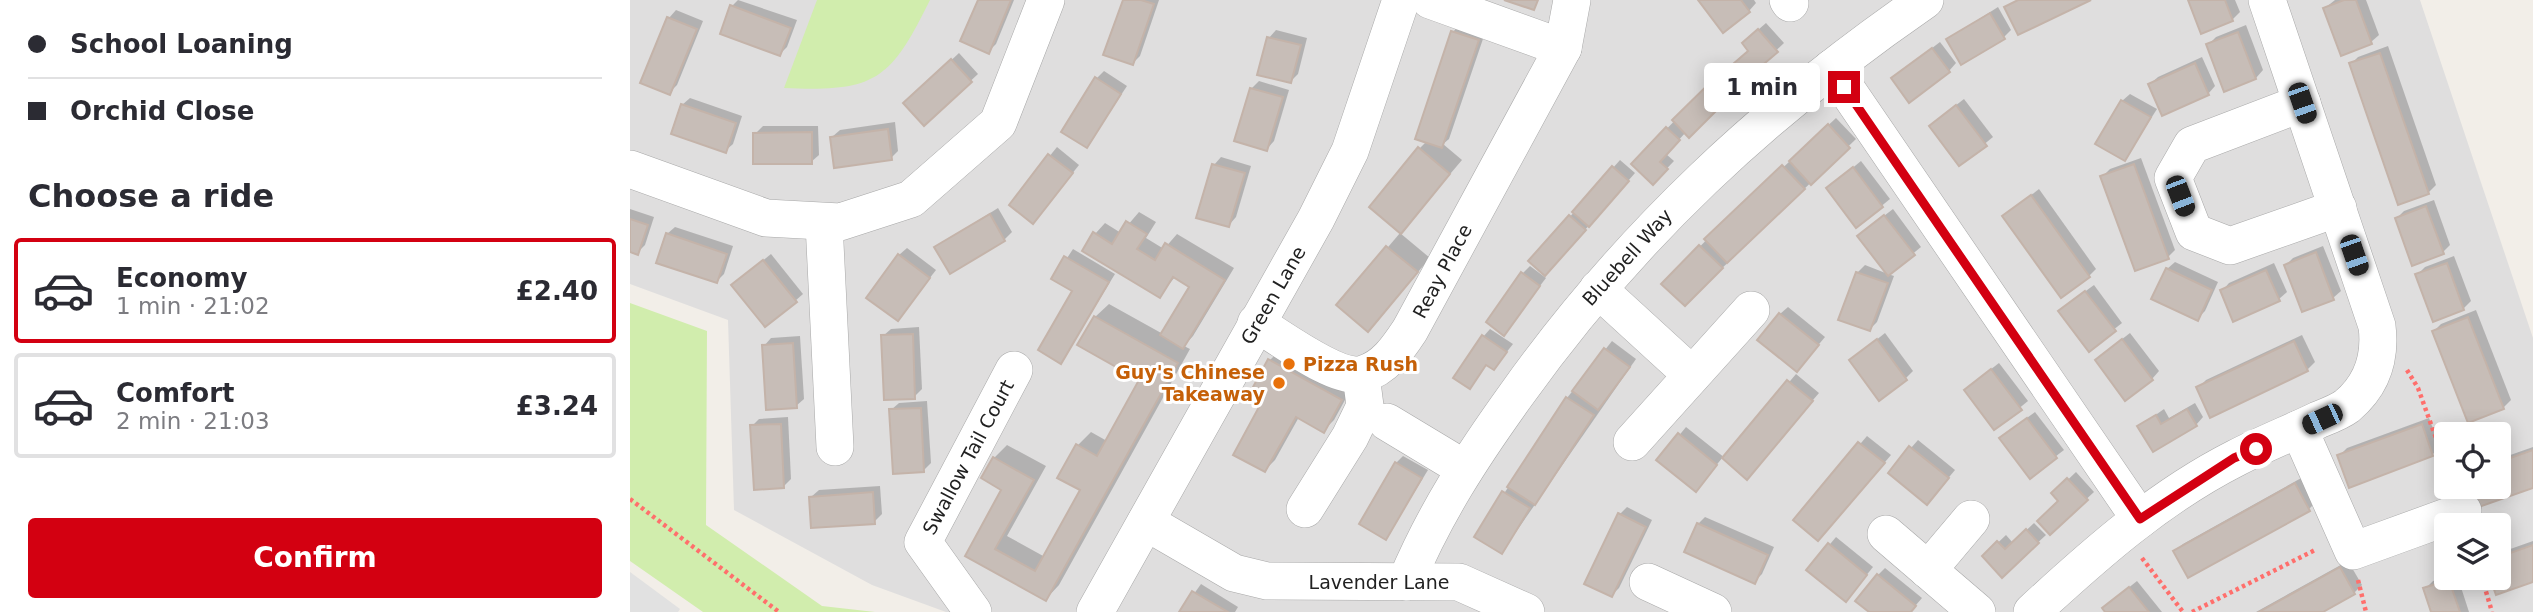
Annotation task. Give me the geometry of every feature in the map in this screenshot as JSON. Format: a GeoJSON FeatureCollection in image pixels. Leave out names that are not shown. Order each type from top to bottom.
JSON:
{"type":"FeatureCollection","features":[{"type":"Feature","properties":{"kind":"street"},"geometry":{"type":"LineString","coordinates":[[630,169],[766,218],[840,222],[911,199],[998,123],[1046,0]]}},
{"type":"Feature","properties":{"kind":"street","name":"Green Lane"},"geometry":{"type":"LineString","coordinates":[[1095,612],[1316,219],[1350,151],[1373,90],[1401,0]]}},
{"type":"Feature","properties":{"kind":"street"},"geometry":{"type":"LineString","coordinates":[[1430,0],[1563,48]]}},
{"type":"Feature","properties":{"kind":"street","name":"Reay Place"},"geometry":{"type":"LineString","coordinates":[[1361,375],[1386,360],[1410,330],[1563,48],[1572,0]]}},
{"type":"Feature","properties":{"kind":"street","name":"Bluebell Way"},"geometry":{"type":"LineString","coordinates":[[1406,582],[1428,528],[1465,470],[1551,346],[1598,289],[1683,195],[1718,163],[1832,68],[1926,0]]}},
{"type":"Feature","properties":{"kind":"street"},"geometry":{"type":"LineString","coordinates":[[2032,612],[2131,526],[2234,458],[2345,408],[2362,390],[2388,372],[2377,326],[2267,0]]}},
{"type":"Feature","properties":{"kind":"street"},"geometry":{"type":"LineString","coordinates":[[1832,68],[2131,526]]}},
{"type":"Feature","properties":{"kind":"street"},"geometry":{"type":"LineString","coordinates":[[2302,103],[2192,145],[2173,178],[2194,232],[2230,246],[2338,208]]}},
{"type":"Feature","properties":{"kind":"street"},"geometry":{"type":"LineString","coordinates":[[824,223],[836,454]]}},
{"type":"Feature","properties":{"kind":"street"},"geometry":{"type":"LineString","coordinates":[[1598,289],[1692,375]]}},
{"type":"Feature","properties":{"kind":"street"},"geometry":{"type":"LineString","coordinates":[[1632,442],[1751,310]]}},
{"type":"Feature","properties":{"kind":"street"},"geometry":{"type":"LineString","coordinates":[[1256,323],[1336,371],[1361,375],[1365,406],[1350,437],[1305,509]]}},
{"type":"Feature","properties":{"kind":"street","name":"Swallow Tail Court"},"geometry":{"type":"LineString","coordinates":[[972,612],[923,542],[1014,370]]}},
{"type":"Feature","properties":{"kind":"street"},"geometry":{"type":"LineString","coordinates":[[1387,422],[1465,470]]}},
{"type":"Feature","properties":{"kind":"street"},"geometry":{"type":"LineString","coordinates":[[2299,429],[2353,551],[2463,511]]}},
{"type":"Feature","properties":{"kind":"street"},"geometry":{"type":"LineString","coordinates":[[1928,570],[1971,519]]}},
{"type":"Feature","properties":{"kind":"street","name":"Lavender Lane"},"geometry":{"type":"LineString","coordinates":[[1146,522],[1234,573],[1266,596],[1406,582],[1459,582],[1527,612]]}},
{"type":"Feature","properties":{"kind":"street"},"geometry":{"type":"LineString","coordinates":[[1886,534],[1977,612]]}},
{"type":"Feature","properties":{"kind":"street"},"geometry":{"type":"LineString","coordinates":[[1648,582],[1713,612]]}},
{"type":"Feature","properties":{"kind":"path"},"geometry":{"type":"LineString","coordinates":[[2388,372],[2418,388],[2434,433]]}},
{"type":"Feature","properties":{"kind":"path"},"geometry":{"type":"LineString","coordinates":[[630,499],[779,612]]}},
{"type":"Feature","properties":{"kind":"path"},"geometry":{"type":"LineString","coordinates":[[2131,526],[2183,612]]}},
{"type":"Feature","properties":{"kind":"path"},"geometry":{"type":"LineString","coordinates":[[2192,612],[2346,534]]}},
{"type":"Feature","properties":{"kind":"path"},"geometry":{"type":"LineString","coordinates":[[2486,590],[2492,612]]}},
{"type":"Feature","properties":{"kind":"shaded area"},"geometry":{"type":"Polygon","coordinates":[[[630,0],[2420,0],[2533,338],[2533,612],[946,612],[872,585],[734,510],[728,320],[630,284],[630,0]]]}},
{"type":"Feature","properties":{"kind":"shaded area"},"geometry":{"type":"Polygon","coordinates":[[[630,572],[680,609],[678,612],[630,612],[630,572]]]}},
{"type":"Feature","properties":{"kind":"green space"},"geometry":{"type":"Polygon","coordinates":[[[817,0],[930,0],[903,48],[876,76],[840,87],[784,88],[817,0]]]}},
{"type":"Feature","properties":{"kind":"green space"},"geometry":{"type":"Polygon","coordinates":[[[630,303],[707,331],[706,525],[822,606],[875,612],[703,612],[630,561],[630,303]]]}},
{"type":"Feature","properties":{"kind":"building"},"geometry":{"type":"Polygon","coordinates":[[[978,0],[1011,0],[989,54],[960,41],[978,0]]]}},
{"type":"Feature","properties":{"kind":"building"},"geometry":{"type":"Polygon","coordinates":[[[1123,0],[1141,0],[1154,4],[1133,65],[1103,55],[1123,0]]]}},
{"type":"Feature","properties":{"kind":"building"},"geometry":{"type":"Polygon","coordinates":[[[1504,0],[1538,0],[1534,10],[1504,0]]]}},
{"type":"Feature","properties":{"kind":"building"},"geometry":{"type":"Polygon","coordinates":[[[1698,0],[1741,0],[1750,12],[1723,33],[1698,0]]]}},
{"type":"Feature","properties":{"kind":"building"},"geometry":{"type":"Polygon","coordinates":[[[2018,0],[2091,0],[2018,35],[2004,7],[2018,0]]]}},
{"type":"Feature","properties":{"kind":"building"},"geometry":{"type":"Polygon","coordinates":[[[2188,0],[2225,0],[2233,21],[2201,34],[2188,0]]]}},
{"type":"Feature","properties":{"kind":"building"},"geometry":{"type":"Polygon","coordinates":[[[2344,0],[2356,0],[2372,44],[2341,56],[2323,8],[2344,0]]]}},
{"type":"Feature","properties":{"kind":"building"},"geometry":{"type":"Polygon","coordinates":[[[730,5],[791,28],[780,56],[720,34],[730,5]]]}},
{"type":"Feature","properties":{"kind":"building"},"geometry":{"type":"Polygon","coordinates":[[[1990,13],[2005,39],[1961,65],[1946,39],[1990,13]]]}},
{"type":"Feature","properties":{"kind":"building"},"geometry":{"type":"Polygon","coordinates":[[[667,17],[697,29],[670,95],[640,83],[667,17]]]}},
{"type":"Feature","properties":{"kind":"building"},"geometry":{"type":"Polygon","coordinates":[[[1758,29],[1778,52],[1739,85],[1726,70],[1748,51],[1742,43],[1758,29]]]}},
{"type":"Feature","properties":{"kind":"building"},"geometry":{"type":"Polygon","coordinates":[[[1451,31],[1479,40],[1442,148],[1415,139],[1451,31]]]}},
{"type":"Feature","properties":{"kind":"building"},"geometry":{"type":"Polygon","coordinates":[[[2238,32],[2256,79],[2224,92],[2206,44],[2238,32]]]}},
{"type":"Feature","properties":{"kind":"building"},"geometry":{"type":"Polygon","coordinates":[[[1267,37],[1301,45],[1291,83],[1257,75],[1267,37]]]}},
{"type":"Feature","properties":{"kind":"building"},"geometry":{"type":"Polygon","coordinates":[[[1932,48],[1950,72],[1909,103],[1891,78],[1932,48]]]}},
{"type":"Feature","properties":{"kind":"building"},"geometry":{"type":"Polygon","coordinates":[[[2380,53],[2429,194],[2398,205],[2349,63],[2380,53]]]}},
{"type":"Feature","properties":{"kind":"building"},"geometry":{"type":"Polygon","coordinates":[[[951,59],[972,82],[924,126],[903,103],[951,59]]]}},
{"type":"Feature","properties":{"kind":"building"},"geometry":{"type":"Polygon","coordinates":[[[2195,63],[2209,95],[2162,116],[2148,84],[2195,63]]]}},
{"type":"Feature","properties":{"kind":"building"},"geometry":{"type":"Polygon","coordinates":[[[1719,74],[1736,91],[1689,138],[1672,120],[1719,74]]]}},
{"type":"Feature","properties":{"kind":"building"},"geometry":{"type":"Polygon","coordinates":[[[1095,77],[1121,94],[1087,148],[1061,132],[1095,77]]]}},
{"type":"Feature","properties":{"kind":"building"},"geometry":{"type":"Polygon","coordinates":[[[1250,88],[1283,97],[1267,151],[1234,141],[1250,88]]]}},
{"type":"Feature","properties":{"kind":"building"},"geometry":{"type":"Polygon","coordinates":[[[2121,100],[2151,117],[2125,161],[2095,144],[2121,100]]]}},
{"type":"Feature","properties":{"kind":"building"},"geometry":{"type":"Polygon","coordinates":[[[681,104],[736,123],[726,153],[671,134],[681,104]]]}},
{"type":"Feature","properties":{"kind":"building"},"geometry":{"type":"Polygon","coordinates":[[[1956,105],[1987,146],[1959,166],[1929,126],[1956,105]]]}},
{"type":"Feature","properties":{"kind":"building"},"geometry":{"type":"Polygon","coordinates":[[[1828,124],[1850,148],[1811,185],[1789,161],[1828,124]]]}},
{"type":"Feature","properties":{"kind":"building"},"geometry":{"type":"Polygon","coordinates":[[[1666,127],[1680,140],[1660,162],[1668,169],[1653,185],[1631,164],[1666,127]]]}},
{"type":"Feature","properties":{"kind":"building"},"geometry":{"type":"Polygon","coordinates":[[[888,129],[892,160],[834,168],[830,137],[888,129]]]}},
{"type":"Feature","properties":{"kind":"building"},"geometry":{"type":"Polygon","coordinates":[[[812,132],[812,164],[753,164],[753,133],[812,132]]]}},
{"type":"Feature","properties":{"kind":"building"},"geometry":{"type":"Polygon","coordinates":[[[1418,147],[1450,174],[1401,234],[1369,207],[1418,147]]]}},
{"type":"Feature","properties":{"kind":"building"},"geometry":{"type":"Polygon","coordinates":[[[1048,154],[1073,173],[1033,224],[1009,205],[1048,154]]]}},
{"type":"Feature","properties":{"kind":"building"},"geometry":{"type":"Polygon","coordinates":[[[1212,164],[1245,173],[1229,227],[1196,218],[1212,164]]]}},
{"type":"Feature","properties":{"kind":"building"},"geometry":{"type":"Polygon","coordinates":[[[2134,164],[2169,259],[2135,271],[2100,176],[2134,164]]]}},
{"type":"Feature","properties":{"kind":"building"},"geometry":{"type":"Polygon","coordinates":[[[1782,165],[1805,189],[1727,263],[1704,239],[1782,165]]]}},
{"type":"Feature","properties":{"kind":"building"},"geometry":{"type":"Polygon","coordinates":[[[1612,166],[1629,181],[1589,227],[1572,212],[1612,166]]]}},
{"type":"Feature","properties":{"kind":"building"},"geometry":{"type":"Polygon","coordinates":[[[1853,167],[1883,207],[1856,228],[1826,188],[1853,167]]]}},
{"type":"Feature","properties":{"kind":"building"},"geometry":{"type":"Polygon","coordinates":[[[2031,195],[2090,277],[2061,298],[2002,216],[2031,195]]]}},
{"type":"Feature","properties":{"kind":"building"},"geometry":{"type":"Polygon","coordinates":[[[2426,206],[2444,254],[2412,266],[2395,218],[2426,206]]]}},
{"type":"Feature","properties":{"kind":"building"},"geometry":{"type":"Polygon","coordinates":[[[990,214],[1005,241],[950,274],[934,247],[990,214]]]}},
{"type":"Feature","properties":{"kind":"building"},"geometry":{"type":"Polygon","coordinates":[[[1569,215],[1586,230],[1545,276],[1528,261],[1569,215]]]}},
{"type":"Feature","properties":{"kind":"building"},"geometry":{"type":"Polygon","coordinates":[[[1884,215],[1915,255],[1888,276],[1857,236],[1884,215]]]}},
{"type":"Feature","properties":{"kind":"building"},"geometry":{"type":"Polygon","coordinates":[[[630,219],[648,225],[638,255],[630,252],[630,219]]]}},
{"type":"Feature","properties":{"kind":"building"},"geometry":{"type":"Polygon","coordinates":[[[1126,221],[1147,234],[1137,249],[1155,260],[1165,243],[1225,280],[1183,349],[1160,335],[1189,287],[1173,277],[1160,298],[1082,251],[1093,232],[1112,244],[1126,221]]]}},
{"type":"Feature","properties":{"kind":"building"},"geometry":{"type":"Polygon","coordinates":[[[666,233],[727,254],[717,283],[656,263],[666,233]]]}},
{"type":"Feature","properties":{"kind":"building"},"geometry":{"type":"Polygon","coordinates":[[[1699,245],[1723,268],[1685,306],[1661,284],[1699,245]]]}},
{"type":"Feature","properties":{"kind":"building"},"geometry":{"type":"Polygon","coordinates":[[[1386,246],[1418,272],[1368,332],[1336,305],[1386,246]]]}},
{"type":"Feature","properties":{"kind":"building"},"geometry":{"type":"Polygon","coordinates":[[[2316,252],[2334,300],[2302,312],[2284,265],[2316,252]]]}},
{"type":"Feature","properties":{"kind":"building"},"geometry":{"type":"Polygon","coordinates":[[[898,254],[930,278],[898,321],[866,298],[898,254]]]}},
{"type":"Feature","properties":{"kind":"building"},"geometry":{"type":"Polygon","coordinates":[[[1064,256],[1109,282],[1061,364],[1038,350],[1072,291],[1051,279],[1064,256]]]}},
{"type":"Feature","properties":{"kind":"building"},"geometry":{"type":"Polygon","coordinates":[[[763,260],[797,302],[765,327],[731,285],[763,260]]]}},
{"type":"Feature","properties":{"kind":"building"},"geometry":{"type":"Polygon","coordinates":[[[2447,263],[2464,310],[2433,322],[2415,274],[2447,263]]]}},
{"type":"Feature","properties":{"kind":"building"},"geometry":{"type":"Polygon","coordinates":[[[2166,268],[2212,290],[2198,321],[2151,299],[2166,268]]]}},
{"type":"Feature","properties":{"kind":"building"},"geometry":{"type":"Polygon","coordinates":[[[2266,270],[2280,301],[2233,322],[2220,290],[2266,270]]]}},
{"type":"Feature","properties":{"kind":"building"},"geometry":{"type":"Polygon","coordinates":[[[1521,272],[1540,286],[1504,336],[1486,322],[1521,272]]]}},
{"type":"Feature","properties":{"kind":"building"},"geometry":{"type":"Polygon","coordinates":[[[1856,272],[1888,283],[1870,331],[1838,320],[1856,272]]]}},
{"type":"Feature","properties":{"kind":"building"},"geometry":{"type":"Polygon","coordinates":[[[2085,291],[2116,331],[2089,352],[2058,311],[2085,291]]]}},
{"type":"Feature","properties":{"kind":"building"},"geometry":{"type":"Polygon","coordinates":[[[1779,313],[1819,345],[1797,372],[1757,340],[1779,313]]]}},
{"type":"Feature","properties":{"kind":"building"},"geometry":{"type":"Polygon","coordinates":[[[1094,316],[1178,363],[1046,601],[965,556],[1001,490],[981,478],[993,457],[1034,480],[995,549],[1035,571],[1080,490],[1057,478],[1076,444],[1097,456],[1139,380],[1077,345],[1094,316]]]}},
{"type":"Feature","properties":{"kind":"building"},"geometry":{"type":"Polygon","coordinates":[[[2468,317],[2504,409],[2468,422],[2432,331],[2468,317]]]}},
{"type":"Feature","properties":{"kind":"building"},"geometry":{"type":"Polygon","coordinates":[[[913,334],[915,399],[884,400],[881,335],[913,334]]]}},
{"type":"Feature","properties":{"kind":"building"},"geometry":{"type":"Polygon","coordinates":[[[1482,335],[1507,352],[1494,370],[1486,365],[1470,389],[1453,378],[1482,335]]]}},
{"type":"Feature","properties":{"kind":"building"},"geometry":{"type":"Polygon","coordinates":[[[1877,339],[1907,380],[1879,401],[1849,360],[1877,339]]]}},
{"type":"Feature","properties":{"kind":"building"},"geometry":{"type":"Polygon","coordinates":[[[2122,339],[2153,380],[2125,401],[2095,360],[2122,339]]]}},
{"type":"Feature","properties":{"kind":"building"},"geometry":{"type":"Polygon","coordinates":[[[2294,341],[2308,371],[2210,418],[2196,387],[2294,341]]]}},
{"type":"Feature","properties":{"kind":"building"},"geometry":{"type":"Polygon","coordinates":[[[793,343],[797,408],[766,410],[762,345],[793,343]]]}},
{"type":"Feature","properties":{"kind":"building"},"geometry":{"type":"Polygon","coordinates":[[[1604,348],[1630,367],[1598,410],[1572,391],[1604,348]]]}},
{"type":"Feature","properties":{"kind":"building"},"geometry":{"type":"Polygon","coordinates":[[[1268,359],[1342,400],[1324,433],[1296,417],[1265,472],[1233,455],[1259,407],[1246,400],[1268,359]]]}},
{"type":"Feature","properties":{"kind":"building"},"geometry":{"type":"Polygon","coordinates":[[[1991,369],[2022,410],[1994,430],[1964,390],[1991,369]]]}},
{"type":"Feature","properties":{"kind":"building"},"geometry":{"type":"Polygon","coordinates":[[[1787,380],[1813,401],[1747,480],[1722,458],[1787,380]]]}},
{"type":"Feature","properties":{"kind":"building"},"geometry":{"type":"Polygon","coordinates":[[[1566,397],[1594,415],[1535,505],[1507,487],[1566,397]]]}},
{"type":"Feature","properties":{"kind":"building"},"geometry":{"type":"Polygon","coordinates":[[[921,408],[924,472],[893,474],[889,409],[921,408]]]}},
{"type":"Feature","properties":{"kind":"building"},"geometry":{"type":"Polygon","coordinates":[[[2187,409],[2197,426],[2153,452],[2137,426],[2156,415],[2161,424],[2187,409]]]}},
{"type":"Feature","properties":{"kind":"building"},"geometry":{"type":"Polygon","coordinates":[[[2027,418],[2057,458],[2030,479],[1999,438],[2027,418]]]}},
{"type":"Feature","properties":{"kind":"building"},"geometry":{"type":"Polygon","coordinates":[[[781,424],[784,488],[754,490],[750,425],[781,424]]]}},
{"type":"Feature","properties":{"kind":"building"},"geometry":{"type":"Polygon","coordinates":[[[2422,424],[2433,456],[2349,488],[2337,455],[2422,424]]]}},
{"type":"Feature","properties":{"kind":"building"},"geometry":{"type":"Polygon","coordinates":[[[1678,433],[1717,465],[1696,492],[1656,460],[1678,433]]]}},
{"type":"Feature","properties":{"kind":"building"},"geometry":{"type":"Polygon","coordinates":[[[1858,442],[1885,463],[1818,541],[1793,520],[1858,442]]]}},
{"type":"Feature","properties":{"kind":"building"},"geometry":{"type":"Polygon","coordinates":[[[1909,446],[1949,478],[1927,505],[1888,473],[1909,446]]]}},
{"type":"Feature","properties":{"kind":"building"},"geometry":{"type":"Polygon","coordinates":[[[2533,450],[2533,488],[2511,496],[2511,458],[2533,450]]]}},
{"type":"Feature","properties":{"kind":"building"},"geometry":{"type":"Polygon","coordinates":[[[1395,462],[1422,478],[1386,540],[1359,524],[1395,462]]]}},
{"type":"Feature","properties":{"kind":"building"},"geometry":{"type":"Polygon","coordinates":[[[2067,478],[2088,500],[2050,535],[2037,521],[2058,501],[2051,493],[2067,478]]]}},
{"type":"Feature","properties":{"kind":"building"},"geometry":{"type":"Polygon","coordinates":[[[2295,483],[2310,511],[2188,578],[2173,551],[2295,483]]]}},
{"type":"Feature","properties":{"kind":"building"},"geometry":{"type":"Polygon","coordinates":[[[1502,491],[1530,508],[1502,554],[1474,537],[1502,491]]]}},
{"type":"Feature","properties":{"kind":"building"},"geometry":{"type":"Polygon","coordinates":[[[873,492],[875,524],[811,528],[809,497],[873,492]]]}},
{"type":"Feature","properties":{"kind":"building"},"geometry":{"type":"Polygon","coordinates":[[[2470,499],[2502,499],[2473,509],[2470,499]]]}},
{"type":"Feature","properties":{"kind":"building"},"geometry":{"type":"Polygon","coordinates":[[[1618,513],[1646,527],[1612,597],[1584,584],[1618,513]]]}},
{"type":"Feature","properties":{"kind":"building"},"geometry":{"type":"Polygon","coordinates":[[[1697,523],[1768,555],[1755,584],[1684,552],[1697,523]]]}},
{"type":"Feature","properties":{"kind":"building"},"geometry":{"type":"Polygon","coordinates":[[[2026,529],[2039,543],[2002,578],[1982,556],[1997,541],[2005,549],[2026,529]]]}},
{"type":"Feature","properties":{"kind":"building"},"geometry":{"type":"Polygon","coordinates":[[[1828,543],[1867,575],[1846,602],[1806,570],[1828,543]]]}},
{"type":"Feature","properties":{"kind":"building"},"geometry":{"type":"Polygon","coordinates":[[[2533,545],[2533,582],[2511,590],[2511,553],[2533,545]]]}},
{"type":"Feature","properties":{"kind":"building"},"geometry":{"type":"Polygon","coordinates":[[[2340,567],[2355,594],[2323,612],[2259,612],[2340,567]]]}},
{"type":"Feature","properties":{"kind":"building"},"geometry":{"type":"Polygon","coordinates":[[[1877,574],[1916,606],[1911,612],[1869,612],[1855,601],[1877,574]]]}},
{"type":"Feature","properties":{"kind":"building"},"geometry":{"type":"Polygon","coordinates":[[[2434,585],[2434,590],[2452,590],[2460,612],[2431,612],[2423,588],[2434,585]]]}},
{"type":"Feature","properties":{"kind":"building"},"geometry":{"type":"Polygon","coordinates":[[[2129,587],[2149,612],[2105,612],[2102,608],[2129,587]]]}},
{"type":"Feature","properties":{"kind":"building"},"geometry":{"type":"Polygon","coordinates":[[[2494,590],[2510,590],[2496,595],[2494,590]]]}},
{"type":"Feature","properties":{"kind":"building"},"geometry":{"type":"Polygon","coordinates":[[[1192,591],[1228,612],[1179,612],[1192,591]]]}},
{"type":"Feature","properties":{"kind":"place","name":"Pizza Rush"},"geometry":{"type":"Point","coordinates":[1289,364]}},
{"type":"Feature","properties":{"kind":"place","name":"Guy's Chinese Takeaway"},"geometry":{"type":"Point","coordinates":[1279,383]}},
{"type":"Feature","properties":{"kind":"route"},"geometry":{"type":"LineString","coordinates":[[1844,87],[2140,519],[2234,458],[2256,449]]}}]}
